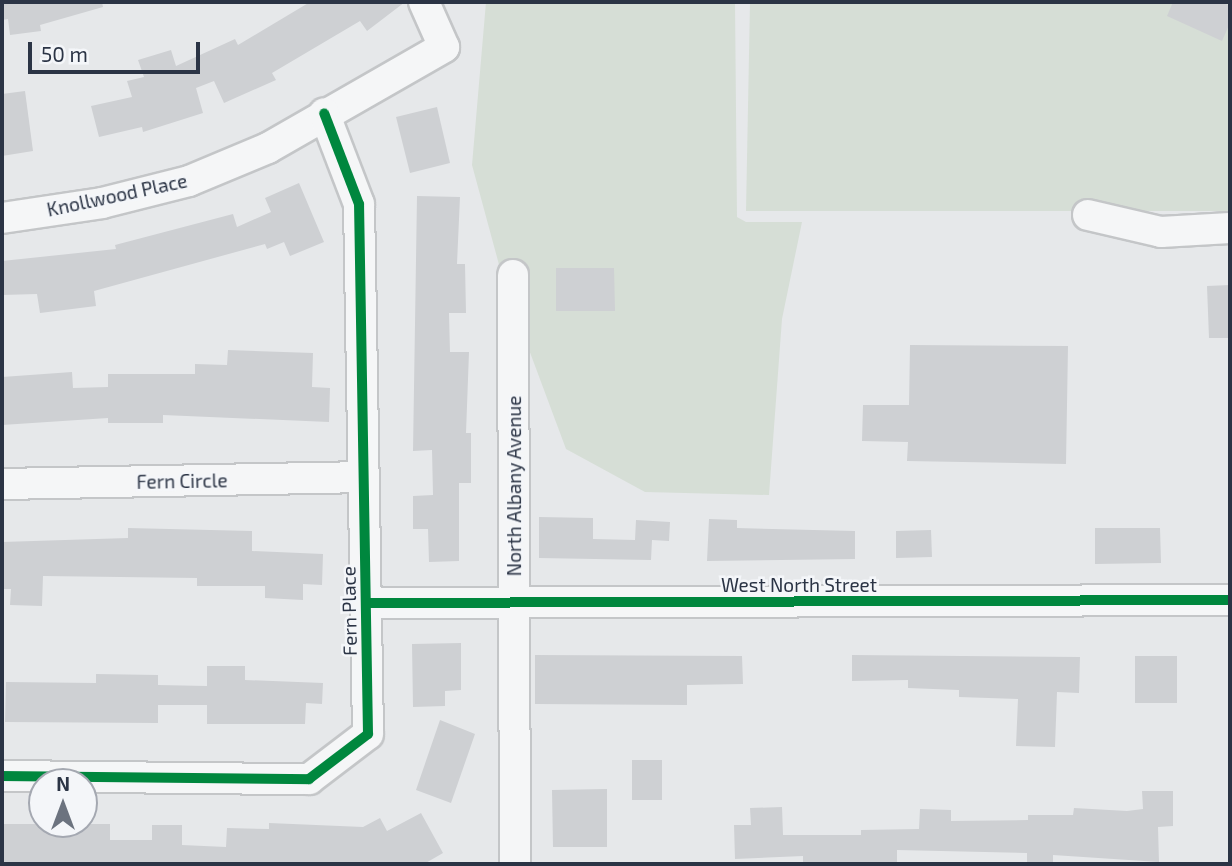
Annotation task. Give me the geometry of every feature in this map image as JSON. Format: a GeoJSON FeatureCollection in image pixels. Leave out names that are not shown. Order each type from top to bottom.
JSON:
{"type":"FeatureCollection","features":[{"type":"Feature","properties":{"kind":"street","name":"Knollwood Place"},"geometry":{"type":"LineString","coordinates":[[2,218],[102,202],[189,181],[268,148],[324,113],[381,86],[444,47],[424,2]]}},
{"type":"Feature","properties":{"kind":"street","name":"Fern Place"},"geometry":{"type":"LineString","coordinates":[[2,776],[309,779],[368,734],[368,603],[361,477],[359,204],[324,113]]}},
{"type":"Feature","properties":{"kind":"street"},"geometry":{"type":"LineString","coordinates":[[1088,215],[1161,232],[1230,228]]}},
{"type":"Feature","properties":{"kind":"street","name":"North Albany Avenue"},"geometry":{"type":"LineString","coordinates":[[513,275],[515,864]]}},
{"type":"Feature","properties":{"kind":"street","name":"Fern Circle"},"geometry":{"type":"LineString","coordinates":[[2,484],[361,477]]}},
{"type":"Feature","properties":{"kind":"street","name":"West North Street"},"geometry":{"type":"LineString","coordinates":[[368,603],[1230,600]]}},
{"type":"Feature","properties":{"kind":"shaded area"},"geometry":{"type":"Polygon","coordinates":[[[486,2],[735,2],[737,217],[746,222],[802,222],[782,319],[769,495],[645,492],[566,449],[525,339],[525,262],[501,262],[501,272],[472,165],[486,2]]]}},
{"type":"Feature","properties":{"kind":"shaded area"},"geometry":{"type":"Polygon","coordinates":[[[750,2],[1230,2],[1230,211],[746,211],[750,2]]]}},
{"type":"Feature","properties":{"kind":"building"},"geometry":{"type":"Polygon","coordinates":[[[2,2],[102,2],[103,7],[40,25],[41,31],[10,35],[8,19],[2,20],[2,2]]]}},
{"type":"Feature","properties":{"kind":"building"},"geometry":{"type":"Polygon","coordinates":[[[310,2],[405,2],[367,31],[360,21],[272,73],[276,80],[224,103],[214,81],[196,88],[203,113],[143,132],[142,127],[99,137],[91,106],[132,97],[127,81],[144,77],[138,60],[171,50],[176,66],[235,39],[238,45],[310,2]]]}},
{"type":"Feature","properties":{"kind":"building"},"geometry":{"type":"Polygon","coordinates":[[[1173,2],[1221,2],[1230,6],[1230,23],[1222,41],[1167,16],[1173,2]]]}},
{"type":"Feature","properties":{"kind":"building"},"geometry":{"type":"Polygon","coordinates":[[[25,91],[33,151],[2,156],[2,94],[25,91]]]}},
{"type":"Feature","properties":{"kind":"building"},"geometry":{"type":"Polygon","coordinates":[[[437,107],[450,163],[410,173],[396,117],[437,107]]]}},
{"type":"Feature","properties":{"kind":"building"},"geometry":{"type":"Polygon","coordinates":[[[299,183],[324,242],[290,256],[284,242],[267,249],[265,244],[94,291],[96,306],[40,313],[37,294],[2,295],[2,261],[116,249],[115,245],[233,214],[237,227],[271,212],[265,198],[299,183]]]}},
{"type":"Feature","properties":{"kind":"building"},"geometry":{"type":"Polygon","coordinates":[[[417,196],[460,197],[457,264],[465,264],[466,313],[449,313],[450,352],[469,352],[466,433],[471,433],[471,483],[459,483],[459,561],[429,562],[428,529],[413,529],[413,496],[433,495],[432,450],[413,451],[417,196]]]}},
{"type":"Feature","properties":{"kind":"building"},"geometry":{"type":"Polygon","coordinates":[[[556,268],[614,268],[615,311],[556,311],[556,268]]]}},
{"type":"Feature","properties":{"kind":"building"},"geometry":{"type":"Polygon","coordinates":[[[1230,285],[1230,338],[1209,338],[1207,286],[1230,285]]]}},
{"type":"Feature","properties":{"kind":"building"},"geometry":{"type":"Polygon","coordinates":[[[910,345],[1068,346],[1066,464],[907,461],[908,442],[862,441],[863,405],[909,405],[910,345]]]}},
{"type":"Feature","properties":{"kind":"building"},"geometry":{"type":"Polygon","coordinates":[[[228,350],[313,353],[312,387],[330,388],[329,422],[163,415],[163,423],[108,423],[108,418],[2,425],[2,377],[72,372],[73,388],[108,387],[108,374],[195,374],[195,364],[227,365],[228,350]]]}},
{"type":"Feature","properties":{"kind":"building"},"geometry":{"type":"Polygon","coordinates":[[[539,517],[593,518],[593,539],[635,540],[636,520],[670,522],[669,541],[652,540],[651,560],[539,558],[539,517]]]}},
{"type":"Feature","properties":{"kind":"building"},"geometry":{"type":"Polygon","coordinates":[[[709,519],[737,520],[737,528],[855,531],[855,559],[707,561],[709,519]]]}},
{"type":"Feature","properties":{"kind":"building"},"geometry":{"type":"Polygon","coordinates":[[[128,528],[252,531],[252,551],[323,554],[322,585],[303,584],[303,600],[265,598],[265,586],[197,586],[197,578],[43,576],[42,606],[10,605],[11,589],[2,589],[2,542],[128,538],[128,528]]]}},
{"type":"Feature","properties":{"kind":"building"},"geometry":{"type":"Polygon","coordinates":[[[1095,528],[1160,528],[1161,563],[1095,564],[1095,528]]]}},
{"type":"Feature","properties":{"kind":"building"},"geometry":{"type":"Polygon","coordinates":[[[931,530],[932,557],[896,558],[896,531],[931,530]]]}},
{"type":"Feature","properties":{"kind":"building"},"geometry":{"type":"Polygon","coordinates":[[[461,643],[461,690],[445,691],[445,706],[413,707],[412,644],[461,643]]]}},
{"type":"Feature","properties":{"kind":"building"},"geometry":{"type":"Polygon","coordinates":[[[535,655],[742,656],[743,684],[687,685],[687,705],[535,704],[535,655]]]}},
{"type":"Feature","properties":{"kind":"building"},"geometry":{"type":"Polygon","coordinates":[[[852,655],[1080,657],[1079,693],[1057,692],[1055,747],[1016,746],[1018,699],[959,697],[959,690],[908,688],[908,680],[852,681],[852,655]]]}},
{"type":"Feature","properties":{"kind":"building"},"geometry":{"type":"Polygon","coordinates":[[[1135,656],[1177,656],[1177,703],[1135,703],[1135,656]]]}},
{"type":"Feature","properties":{"kind":"building"},"geometry":{"type":"Polygon","coordinates":[[[207,666],[245,666],[245,680],[323,683],[322,704],[306,703],[305,724],[207,724],[207,705],[158,705],[158,723],[5,722],[6,682],[96,683],[96,674],[158,675],[158,685],[207,686],[207,666]]]}},
{"type":"Feature","properties":{"kind":"building"},"geometry":{"type":"Polygon","coordinates":[[[440,720],[475,734],[451,803],[416,790],[440,720]]]}},
{"type":"Feature","properties":{"kind":"building"},"geometry":{"type":"Polygon","coordinates":[[[632,760],[662,760],[662,800],[632,800],[632,760]]]}},
{"type":"Feature","properties":{"kind":"building"},"geometry":{"type":"Polygon","coordinates":[[[607,789],[607,847],[553,847],[552,790],[607,789]]]}},
{"type":"Feature","properties":{"kind":"building"},"geometry":{"type":"Polygon","coordinates":[[[1142,791],[1173,791],[1173,826],[1158,827],[1159,862],[1053,855],[1053,863],[1027,863],[1027,853],[897,850],[897,864],[803,864],[803,856],[735,859],[734,825],[751,825],[750,808],[782,807],[783,835],[861,835],[861,830],[919,829],[920,809],[951,810],[951,821],[1028,820],[1028,815],[1073,815],[1074,808],[1127,811],[1143,809],[1142,791]]]}},
{"type":"Feature","properties":{"kind":"building"},"geometry":{"type":"Polygon","coordinates":[[[421,813],[443,853],[424,864],[2,864],[2,824],[28,824],[28,838],[98,838],[98,824],[110,824],[110,840],[152,840],[152,825],[182,825],[182,845],[226,847],[227,828],[269,829],[269,823],[363,827],[380,818],[387,831],[421,813]]]}},
{"type":"Feature","properties":{"kind":"cycle path"},"geometry":{"type":"LineString","coordinates":[[2,776],[309,779],[368,734],[359,204],[324,113]]}},
{"type":"Feature","properties":{"kind":"cycle path"},"geometry":{"type":"LineString","coordinates":[[368,603],[1230,600]]}}]}
